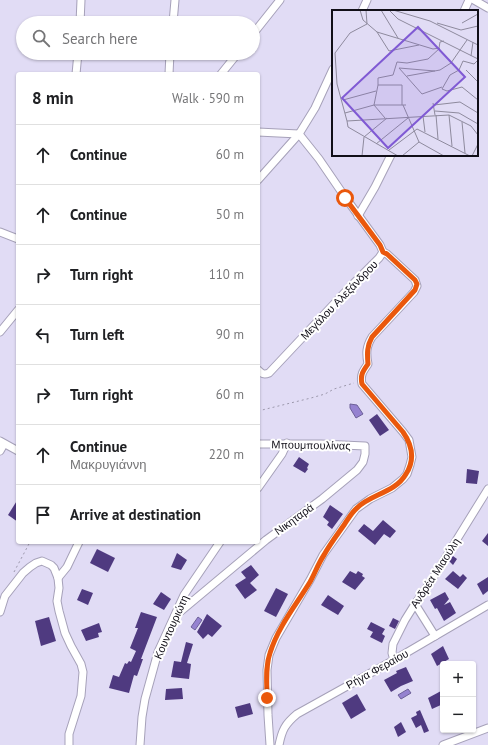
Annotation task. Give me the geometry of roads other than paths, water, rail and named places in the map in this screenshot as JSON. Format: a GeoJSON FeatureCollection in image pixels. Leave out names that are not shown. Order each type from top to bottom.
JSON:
{"type":"FeatureCollection","features":[{"type":"Feature","properties":{"kind":"street"},"geometry":{"type":"LineString","coordinates":[[80,16],[81,0]]}},
{"type":"Feature","properties":{"kind":"street"},"geometry":{"type":"LineString","coordinates":[[174,16],[175,0]]}},
{"type":"Feature","properties":{"kind":"street"},"geometry":{"type":"LineString","coordinates":[[260,25],[280,0]]}},
{"type":"Feature","properties":{"kind":"street"},"geometry":{"type":"LineString","coordinates":[[362,10],[367,0]]}},
{"type":"Feature","properties":{"kind":"street"},"geometry":{"type":"LineString","coordinates":[[464,10],[469,0]]}},
{"type":"Feature","properties":{"kind":"street"},"geometry":{"type":"LineString","coordinates":[[474,0],[488,8]]}},
{"type":"Feature","properties":{"kind":"street"},"geometry":{"type":"LineString","coordinates":[[76,72],[77,60]]}},
{"type":"Feature","properties":{"kind":"street"},"geometry":{"type":"LineString","coordinates":[[169,72],[170,60]]}},
{"type":"Feature","properties":{"kind":"street"},"geometry":{"type":"LineString","coordinates":[[223,72],[232,60]]}},
{"type":"Feature","properties":{"kind":"street"},"geometry":{"type":"LineString","coordinates":[[260,178],[299,134],[315,108],[332,71]]}},
{"type":"Feature","properties":{"kind":"street"},"geometry":{"type":"LineString","coordinates":[[260,132],[299,134]]}},
{"type":"Feature","properties":{"kind":"street","name":"Μεγάλου Αλεξάνδρου"},"geometry":{"type":"LineString","coordinates":[[260,372],[265,374],[269,373],[379,258],[383,252],[380,245],[345,198],[319,159],[299,134]]}},
{"type":"Feature","properties":{"kind":"street"},"geometry":{"type":"LineString","coordinates":[[358,216],[391,156]]}},
{"type":"Feature","properties":{"kind":"street"},"geometry":{"type":"LineString","coordinates":[[0,232],[16,238]]}},
{"type":"Feature","properties":{"kind":"street"},"geometry":{"type":"LineString","coordinates":[[270,745],[267,670],[269,654],[276,638],[323,555],[356,508],[392,488],[403,479],[407,474],[412,457],[409,440],[362,384],[361,378],[363,371],[368,364],[368,344],[372,337],[417,286],[415,280],[383,252]]}},
{"type":"Feature","properties":{"kind":"street"},"geometry":{"type":"LineString","coordinates":[[0,332],[16,312]]}},
{"type":"Feature","properties":{"kind":"street"},"geometry":{"type":"LineString","coordinates":[[0,451],[2,442],[16,450]]}},
{"type":"Feature","properties":{"kind":"street"},"geometry":{"type":"LineString","coordinates":[[260,485],[282,454],[287,443]]}},
{"type":"Feature","properties":{"kind":"street","name":"Μπουμπουλίνας"},"geometry":{"type":"LineString","coordinates":[[260,444],[287,443],[365,446]]}},
{"type":"Feature","properties":{"kind":"street","name":"Νικηταρά"},"geometry":{"type":"LineString","coordinates":[[175,616],[266,540],[322,499],[357,470],[363,462],[365,446]]}},
{"type":"Feature","properties":{"kind":"street","name":"Ανδρέα Μιαούλη"},"geometry":{"type":"LineString","coordinates":[[394,660],[392,653],[393,644],[405,620],[488,489]]}},
{"type":"Feature","properties":{"kind":"street"},"geometry":{"type":"LineString","coordinates":[[58,578],[67,567],[78,544]]}},
{"type":"Feature","properties":{"kind":"street","name":"Κουντουριώτη"},"geometry":{"type":"LineString","coordinates":[[140,745],[145,700],[158,652],[184,595],[219,544]]}},
{"type":"Feature","properties":{"kind":"street"},"geometry":{"type":"LineString","coordinates":[[0,612],[5,596],[22,574],[36,563],[42,561],[51,565],[58,578],[58,611],[65,633],[81,664],[83,672],[81,696],[72,720],[69,734],[69,745]]}},
{"type":"Feature","properties":{"kind":"street"},"geometry":{"type":"LineString","coordinates":[[415,604],[435,636]]}},
{"type":"Feature","properties":{"kind":"street","name":"Ρήγα Φεραίου"},"geometry":{"type":"LineString","coordinates":[[279,745],[280,737],[285,725],[297,714],[488,605]]}},
{"type":"Feature","properties":{"kind":"street"},"geometry":{"type":"LineString","coordinates":[[442,745],[488,728]]}}]}
